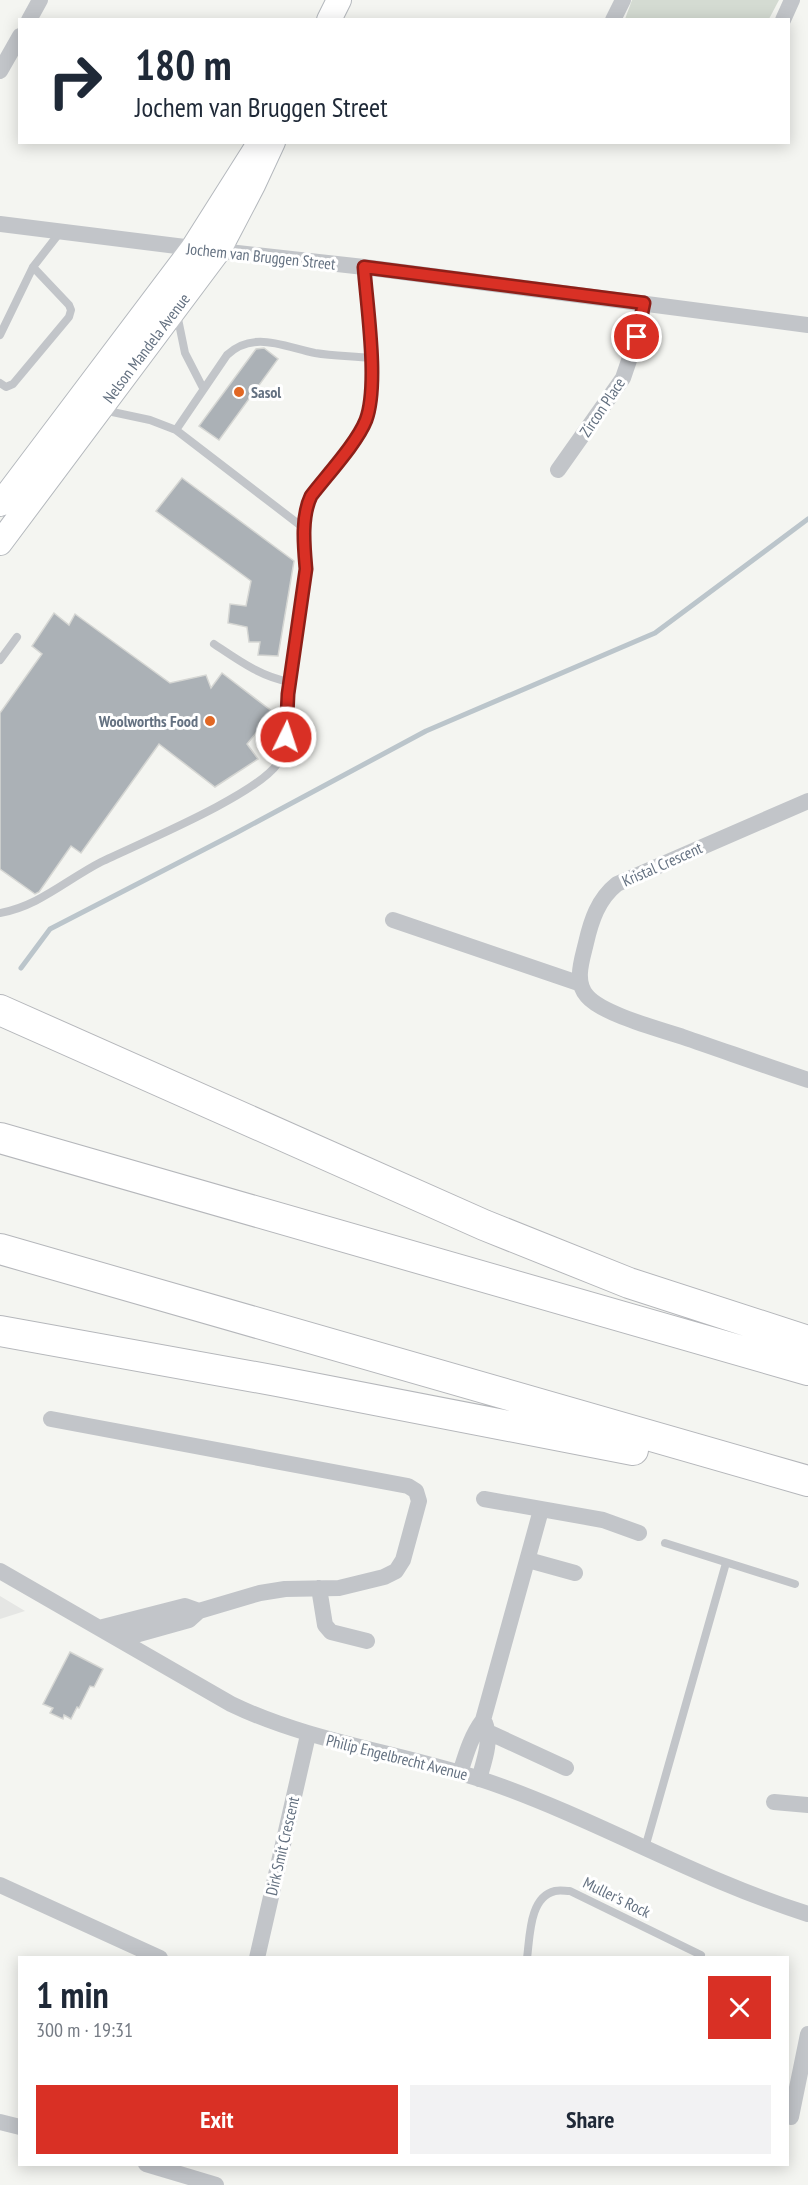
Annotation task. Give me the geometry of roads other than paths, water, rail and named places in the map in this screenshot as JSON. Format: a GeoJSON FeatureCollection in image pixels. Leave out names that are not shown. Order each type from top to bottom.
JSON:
{"type":"FeatureCollection","features":[{"type":"Feature","properties":{"kind":"highway"},"geometry":{"type":"LineString","coordinates":[[0,1010],[484,1225],[629,1283],[808,1341]]}},
{"type":"Feature","properties":{"kind":"highway"},"geometry":{"type":"LineString","coordinates":[[0,1138],[808,1370]]}},
{"type":"Feature","properties":{"kind":"highway"},"geometry":{"type":"LineString","coordinates":[[0,1249],[808,1481]]}},
{"type":"Feature","properties":{"kind":"highway"},"geometry":{"type":"LineString","coordinates":[[0,1331],[277,1381],[651,1453],[746,1464]]}},
{"type":"Feature","properties":{"kind":"street"},"geometry":{"type":"LineString","coordinates":[[30,18],[40,0]]}},
{"type":"Feature","properties":{"kind":"street"},"geometry":{"type":"LineString","coordinates":[[330,18],[339,0]]}},
{"type":"Feature","properties":{"kind":"street"},"geometry":{"type":"LineString","coordinates":[[614,18],[623,0]]}},
{"type":"Feature","properties":{"kind":"street"},"geometry":{"type":"LineString","coordinates":[[784,18],[792,0]]}},
{"type":"Feature","properties":{"kind":"street"},"geometry":{"type":"LineString","coordinates":[[0,71],[18,40]]}},
{"type":"Feature","properties":{"kind":"street","name":"Nelson Mandela Avenue"},"geometry":{"type":"LineString","coordinates":[[0,504],[193,248],[259,144]]}},
{"type":"Feature","properties":{"kind":"street","name":"Nelson Mandela Avenue"},"geometry":{"type":"LineString","coordinates":[[0,543],[219,250],[254,185],[272,144]]}},
{"type":"Feature","properties":{"kind":"street","name":"Jochem van Bruggen Street"},"geometry":{"type":"LineString","coordinates":[[0,224],[364,267],[808,325]]}},
{"type":"Feature","properties":{"kind":"street","name":"Zircon Place"},"geometry":{"type":"LineString","coordinates":[[558,470],[623,378],[637,337],[644,303]]}},
{"type":"Feature","properties":{"kind":"street","name":"Kristal Crescent"},"geometry":{"type":"LineString","coordinates":[[581,984],[580,969],[590,928],[608,891],[625,880],[808,801]]}},
{"type":"Feature","properties":{"kind":"street"},"geometry":{"type":"LineString","coordinates":[[393,920],[581,984],[594,1003],[632,1020],[808,1080]]}},
{"type":"Feature","properties":{"kind":"street"},"geometry":{"type":"LineString","coordinates":[[51,1419],[408,1485],[416,1491],[419,1502],[403,1560],[396,1570],[384,1577],[339,1588],[274,1590],[199,1611],[189,1620],[121,1639]]}},
{"type":"Feature","properties":{"kind":"street"},"geometry":{"type":"LineString","coordinates":[[484,1499],[603,1520],[639,1533]]}},
{"type":"Feature","properties":{"kind":"street"},"geometry":{"type":"LineString","coordinates":[[479,1779],[487,1752],[486,1726],[541,1510]]}},
{"type":"Feature","properties":{"kind":"street"},"geometry":{"type":"LineString","coordinates":[[528,1560],[575,1573]]}},
{"type":"Feature","properties":{"kind":"street","name":"Philip Engelbrecht Avenue"},"geometry":{"type":"LineString","coordinates":[[0,1571],[231,1704],[269,1721],[308,1735],[479,1779],[539,1801],[644,1849],[771,1902],[808,1914]]}},
{"type":"Feature","properties":{"kind":"street"},"geometry":{"type":"LineString","coordinates":[[319,1588],[327,1629],[367,1641]]}},
{"type":"Feature","properties":{"kind":"street"},"geometry":{"type":"LineString","coordinates":[[99,1628],[185,1606],[199,1611]]}},
{"type":"Feature","properties":{"kind":"street"},"geometry":{"type":"LineString","coordinates":[[460,1773],[476,1730],[486,1726],[566,1768]]}},
{"type":"Feature","properties":{"kind":"street","name":"Dirk Smit Crescent"},"geometry":{"type":"LineString","coordinates":[[257,1956],[308,1735]]}},
{"type":"Feature","properties":{"kind":"street"},"geometry":{"type":"LineString","coordinates":[[774,1802],[808,1805]]}},
{"type":"Feature","properties":{"kind":"street"},"geometry":{"type":"LineString","coordinates":[[0,1885],[156,1956]]}},
{"type":"Feature","properties":{"kind":"street"},"geometry":{"type":"LineString","coordinates":[[791,2117],[808,2034]]}},
{"type":"Feature","properties":{"kind":"street"},"geometry":{"type":"LineString","coordinates":[[0,2122],[18,2126]]}},
{"type":"Feature","properties":{"kind":"street"},"geometry":{"type":"LineString","coordinates":[[153,2166],[216,2185]]}},
{"type":"Feature","properties":{"kind":"lane"},"geometry":{"type":"LineString","coordinates":[[0,335],[33,267],[62,231]]}},
{"type":"Feature","properties":{"kind":"lane"},"geometry":{"type":"LineString","coordinates":[[0,382],[6,387],[13,384],[69,317],[71,310],[69,305],[33,267]]}},
{"type":"Feature","properties":{"kind":"lane"},"geometry":{"type":"LineString","coordinates":[[0,913],[19,910],[97,864],[225,802],[264,778],[274,768],[282,754],[306,569],[305,530],[308,506],[311,496],[353,441],[365,421],[371,394],[371,358],[364,267]]}},
{"type":"Feature","properties":{"kind":"lane"},"geometry":{"type":"LineString","coordinates":[[176,308],[185,353],[203,388]]}},
{"type":"Feature","properties":{"kind":"lane"},"geometry":{"type":"LineString","coordinates":[[176,430],[203,388],[232,350],[253,341],[264,340],[317,353],[371,358]]}},
{"type":"Feature","properties":{"kind":"lane"},"geometry":{"type":"LineString","coordinates":[[100,410],[150,420],[176,430],[305,530]]}},
{"type":"Feature","properties":{"kind":"lane"},"geometry":{"type":"LineString","coordinates":[[0,660],[17,637]]}},
{"type":"Feature","properties":{"kind":"lane"},"geometry":{"type":"LineString","coordinates":[[214,644],[259,673],[274,680],[290,682]]}},
{"type":"Feature","properties":{"kind":"lane"},"geometry":{"type":"LineString","coordinates":[[665,1543],[795,1584]]}},
{"type":"Feature","properties":{"kind":"lane"},"geometry":{"type":"LineString","coordinates":[[644,1849],[726,1563]]}},
{"type":"Feature","properties":{"kind":"lane","name":"Muller's Rock"},"geometry":{"type":"LineString","coordinates":[[527,1956],[535,1908],[554,1891],[570,1891],[701,1955]]}},
{"type":"Feature","properties":{"kind":"waterway"},"geometry":{"type":"LineString","coordinates":[[21,968],[50,929],[426,731],[655,633],[808,519]]}},
{"type":"Feature","properties":{"kind":"place","name":"Sasol"},"geometry":{"type":"Point","coordinates":[239,392]}},
{"type":"Feature","properties":{"kind":"place","name":"Woolworths Food"},"geometry":{"type":"Point","coordinates":[210,721]}}]}
